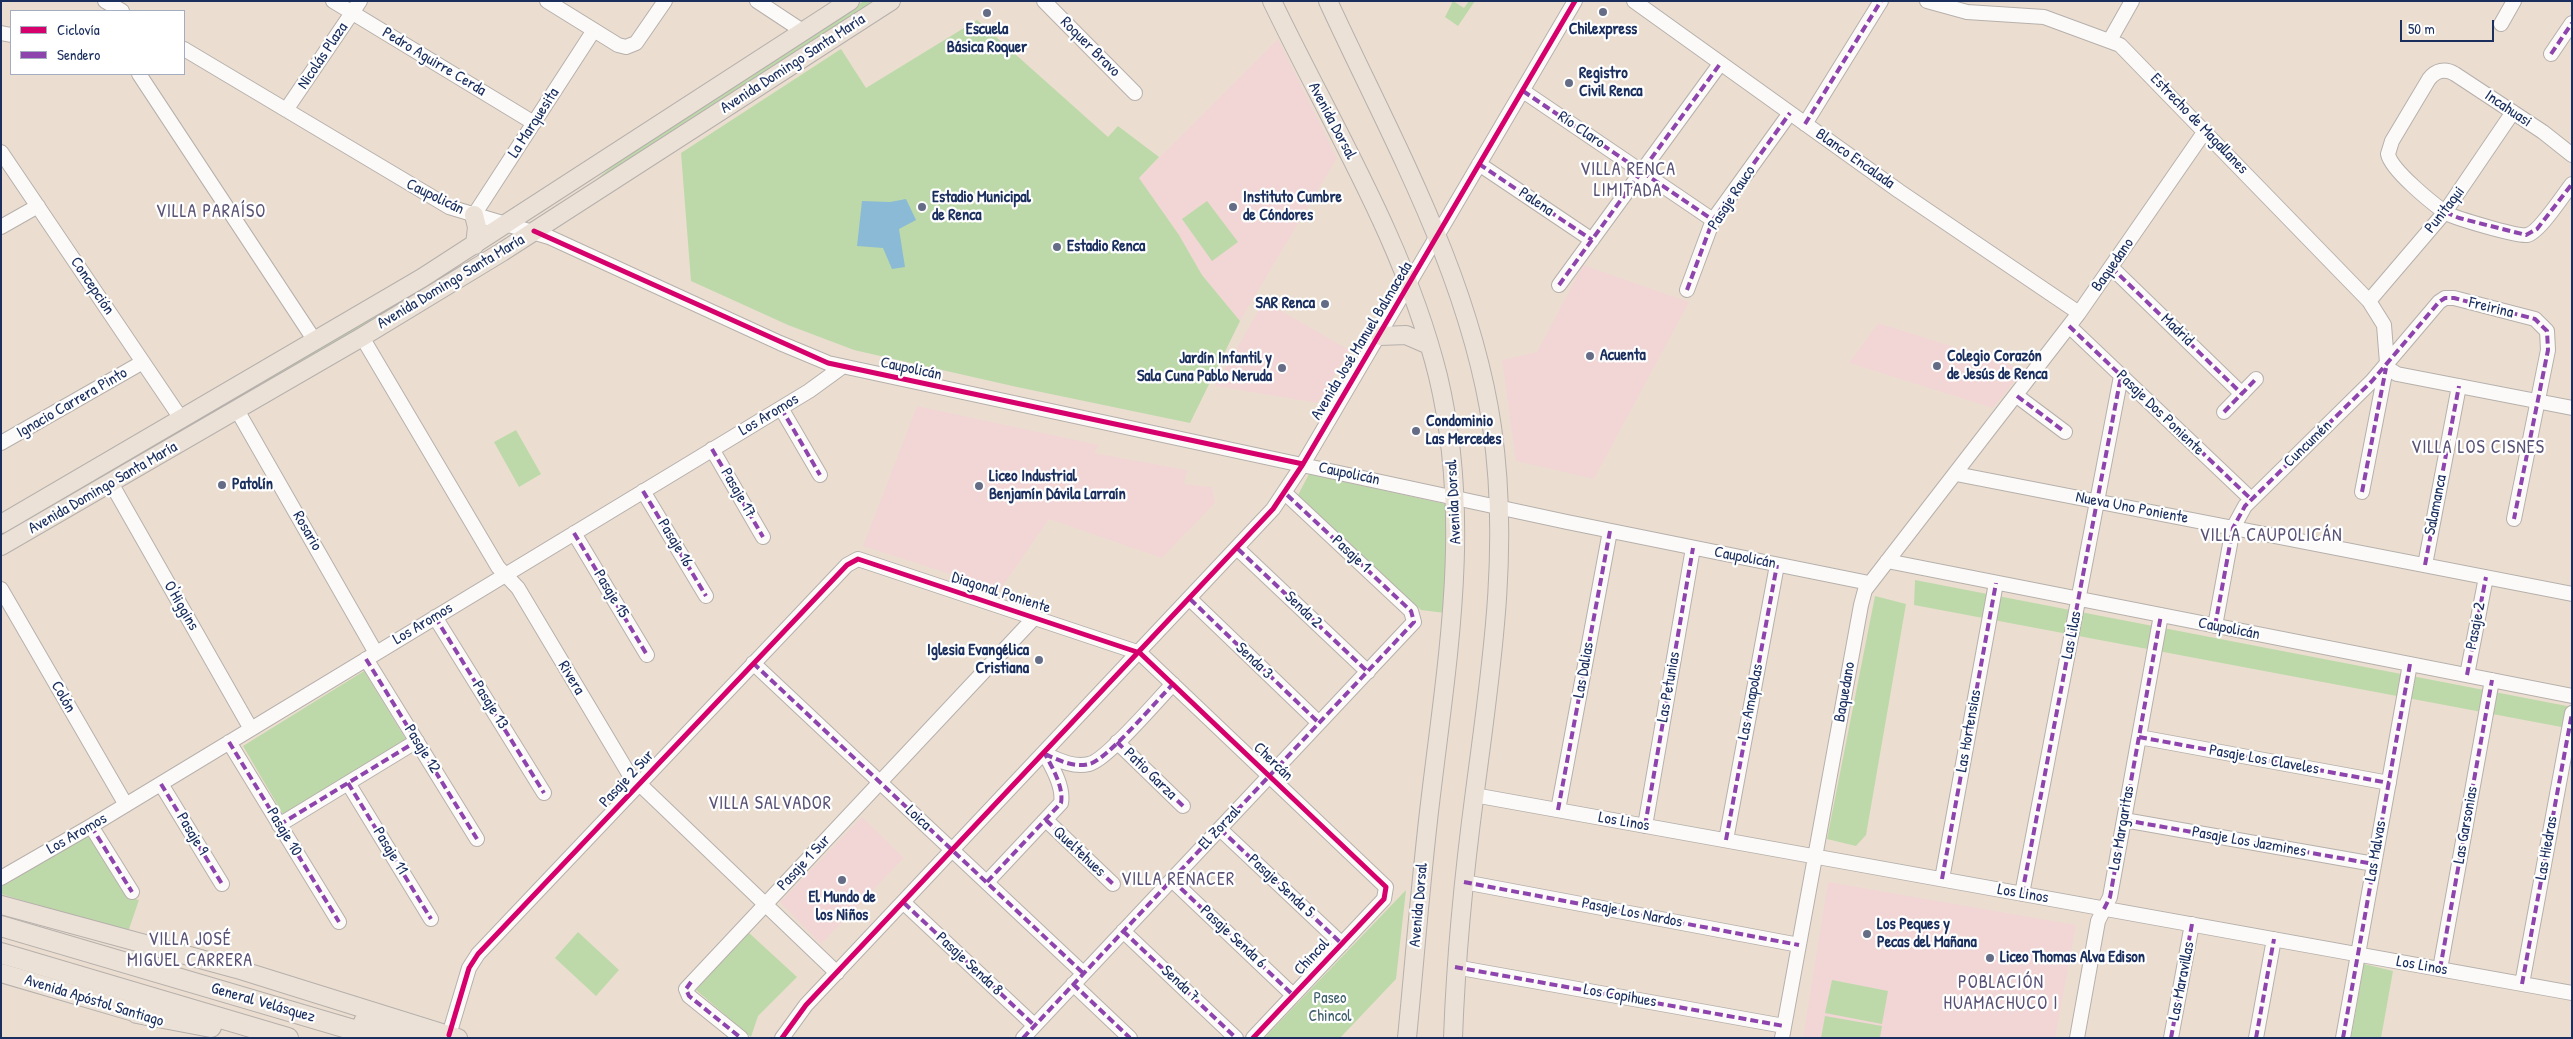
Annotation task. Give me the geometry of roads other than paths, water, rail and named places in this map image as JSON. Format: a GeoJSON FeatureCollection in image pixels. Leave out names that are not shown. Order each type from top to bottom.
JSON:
{"type":"FeatureCollection","features":[{"type":"Feature","properties":{"kind":"highway","name":"General Velásquez"},"geometry":{"type":"LineString","coordinates":[[1,926],[381,1038]]}},
{"type":"Feature","properties":{"kind":"highway","name":"General Velásquez"},"geometry":{"type":"LineString","coordinates":[[1,953],[288,1038]]}},
{"type":"Feature","properties":{"kind":"highway"},"geometry":{"type":"LineString","coordinates":[[264,1004],[448,1037]]}},
{"type":"Feature","properties":{"kind":"highway"},"geometry":{"type":"LineString","coordinates":[[137,1013],[275,1038]]}},
{"type":"Feature","properties":{"kind":"main road","name":"Avenida Domingo Santa María"},"geometry":{"type":"LineString","coordinates":[[1,524],[182,420],[475,244],[850,1]]}},
{"type":"Feature","properties":{"kind":"main road","name":"Avenida Domingo Santa María"},"geometry":{"type":"LineString","coordinates":[[1,546],[362,337],[502,252],[891,1]]}},
{"type":"Feature","properties":{"kind":"main road","name":"Avenida Dorsal"},"geometry":{"type":"LineString","coordinates":[[1272,1],[1372,201],[1409,286],[1429,345],[1449,430],[1456,498],[1456,557],[1452,619],[1421,880],[1407,1038]]}},
{"type":"Feature","properties":{"kind":"main road"},"geometry":{"type":"LineString","coordinates":[[1328,1],[1436,238],[1468,323],[1481,369],[1492,425],[1500,507],[1500,571],[1497,616],[1474,795],[1455,967],[1453,1038]]}},
{"type":"Feature","properties":{"kind":"main road"},"geometry":{"type":"LineString","coordinates":[[474,215],[477,227],[475,244]]}},
{"type":"Feature","properties":{"kind":"main road"},"geometry":{"type":"LineString","coordinates":[[502,252],[508,239],[507,224]]}},
{"type":"Feature","properties":{"kind":"main road"},"geometry":{"type":"LineString","coordinates":[[1380,336],[1406,335],[1429,345]]}},
{"type":"Feature","properties":{"kind":"main road"},"geometry":{"type":"LineString","coordinates":[[1,905],[236,970],[448,1037]]}},
{"type":"Feature","properties":{"kind":"main road","name":"Avenida Apóstol Santiago"},"geometry":{"type":"LineString","coordinates":[[1,973],[216,1038]]}},
{"type":"Feature","properties":{"kind":"street"},"geometry":{"type":"LineString","coordinates":[[105,1],[122,8]]}},
{"type":"Feature","properties":{"kind":"street","name":"Pedro Aguirre Cerda"},"geometry":{"type":"LineString","coordinates":[[333,1],[357,7],[534,123]]}},
{"type":"Feature","properties":{"kind":"street"},"geometry":{"type":"LineString","coordinates":[[547,1],[622,46],[630,46],[640,38],[665,1]]}},
{"type":"Feature","properties":{"kind":"street"},"geometry":{"type":"LineString","coordinates":[[757,1],[804,32]]}},
{"type":"Feature","properties":{"kind":"street","name":"Roquer Bravo"},"geometry":{"type":"LineString","coordinates":[[1044,1],[1135,93]]}},
{"type":"Feature","properties":{"kind":"street","name":"Avenida José Manuel Balmaceda"},"geometry":{"type":"LineString","coordinates":[[782,1038],[806,1005],[1238,549],[1285,493],[1380,336],[1575,1]]}},
{"type":"Feature","properties":{"kind":"street","name":"Blanco Encalada"},"geometry":{"type":"LineString","coordinates":[[1634,1],[1790,114],[2079,313]]}},
{"type":"Feature","properties":{"kind":"street"},"geometry":{"type":"LineString","coordinates":[[1805,124],[1881,1]]}},
{"type":"Feature","properties":{"kind":"street","name":"Estrecho de Magallanes"},"geometry":{"type":"LineString","coordinates":[[1927,1],[1966,12],[2044,17],[2110,40],[2131,54],[2368,301],[2384,325],[2387,363],[2362,492]]}},
{"type":"Feature","properties":{"kind":"street"},"geometry":{"type":"LineString","coordinates":[[2110,40],[2132,1]]}},
{"type":"Feature","properties":{"kind":"street"},"geometry":{"type":"LineString","coordinates":[[2501,24],[2514,1]]}},
{"type":"Feature","properties":{"kind":"street","name":"Nicolás Plaza"},"geometry":{"type":"LineString","coordinates":[[286,110],[357,7]]}},
{"type":"Feature","properties":{"kind":"street"},"geometry":{"type":"LineString","coordinates":[[2551,54],[2572,23]]}},
{"type":"Feature","properties":{"kind":"street","name":"La Marquesita"},"geometry":{"type":"LineString","coordinates":[[474,215],[594,30]]}},
{"type":"Feature","properties":{"kind":"street","name":"Caupolicán"},"geometry":{"type":"LineString","coordinates":[[185,50],[449,207],[534,231],[780,343],[842,367],[1610,531],[1869,583]]}},
{"type":"Feature","properties":{"kind":"street"},"geometry":{"type":"LineString","coordinates":[[1559,285],[1720,64]]}},
{"type":"Feature","properties":{"kind":"street","name":"Incahuasi"},"geometry":{"type":"LineString","coordinates":[[2445,212],[2395,169],[2388,154],[2392,141],[2429,79],[2441,71],[2451,72],[2513,112],[2572,155]]}},
{"type":"Feature","properties":{"kind":"street"},"geometry":{"type":"LineString","coordinates":[[139,75],[315,341]]}},
{"type":"Feature","properties":{"kind":"street","name":"Río Claro"},"geometry":{"type":"LineString","coordinates":[[1523,90],[1714,220]]}},
{"type":"Feature","properties":{"kind":"street","name":"Punitaqui"},"geometry":{"type":"LineString","coordinates":[[2368,301],[2445,212],[2513,112]]}},
{"type":"Feature","properties":{"kind":"street","name":"Pasaje Rauco"},"geometry":{"type":"LineString","coordinates":[[1687,290],[1714,220],[1790,114]]}},
{"type":"Feature","properties":{"kind":"street","name":"Baquedano"},"geometry":{"type":"LineString","coordinates":[[1783,1032],[1861,605],[1869,583],[2017,396],[2079,313],[2205,131]]}},
{"type":"Feature","properties":{"kind":"street","name":"Concepción"},"geometry":{"type":"LineString","coordinates":[[1,152],[182,420]]}},
{"type":"Feature","properties":{"kind":"street","name":"Palena"},"geometry":{"type":"LineString","coordinates":[[1479,164],[1592,240]]}},
{"type":"Feature","properties":{"kind":"street"},"geometry":{"type":"LineString","coordinates":[[2445,212],[2526,236],[2537,229],[2572,184]]}},
{"type":"Feature","properties":{"kind":"street"},"geometry":{"type":"LineString","coordinates":[[1,227],[38,206]]}},
{"type":"Feature","properties":{"kind":"street","name":"Madrid"},"geometry":{"type":"LineString","coordinates":[[2112,267],[2242,394]]}},
{"type":"Feature","properties":{"kind":"street","name":"Freirina"},"geometry":{"type":"LineString","coordinates":[[2387,363],[2439,302],[2445,298],[2454,298],[2530,317],[2544,326],[2549,337],[2538,401]]}},
{"type":"Feature","properties":{"kind":"street","name":"Pasaje Dos Poniente"},"geometry":{"type":"LineString","coordinates":[[2069,326],[2251,499]]}},
{"type":"Feature","properties":{"kind":"street","name":"Rivera"},"geometry":{"type":"LineString","coordinates":[[362,337],[498,566],[518,588],[620,761],[638,785],[837,973]]}},
{"type":"Feature","properties":{"kind":"street","name":"Ignacio Carrera Pinto"},"geometry":{"type":"LineString","coordinates":[[1,443],[143,362]]}},
{"type":"Feature","properties":{"kind":"street"},"geometry":{"type":"LineString","coordinates":[[2387,363],[2389,370],[2397,374],[2572,408]]}},
{"type":"Feature","properties":{"kind":"street","name":"Cuncumén"},"geometry":{"type":"LineString","coordinates":[[2233,528],[2240,513],[2251,499],[2372,381],[2387,363]]}},
{"type":"Feature","properties":{"kind":"street","name":"Los Aromos"},"geometry":{"type":"LineString","coordinates":[[1,878],[161,784],[781,408],[842,367]]}},
{"type":"Feature","properties":{"kind":"street","name":"Las Lilas"},"geometry":{"type":"LineString","coordinates":[[2022,894],[2121,376]]}},
{"type":"Feature","properties":{"kind":"street"},"geometry":{"type":"LineString","coordinates":[[2224,412],[2256,379]]}},
{"type":"Feature","properties":{"kind":"street","name":"Salamanca"},"geometry":{"type":"LineString","coordinates":[[2425,565],[2459,386]]}},
{"type":"Feature","properties":{"kind":"street"},"geometry":{"type":"LineString","coordinates":[[2017,396],[2065,432]]}},
{"type":"Feature","properties":{"kind":"street"},"geometry":{"type":"LineString","coordinates":[[2514,519],[2538,401]]}},
{"type":"Feature","properties":{"kind":"street"},"geometry":{"type":"LineString","coordinates":[[781,408],[820,475]]}},
{"type":"Feature","properties":{"kind":"street","name":"Rosario"},"geometry":{"type":"LineString","coordinates":[[237,410],[371,656]]}},
{"type":"Feature","properties":{"kind":"street","name":"Pasaje 17"},"geometry":{"type":"LineString","coordinates":[[712,449],[763,537]]}},
{"type":"Feature","properties":{"kind":"street","name":"Nueva Uno Poniente"},"geometry":{"type":"LineString","coordinates":[[1956,474],[2572,594]]}},
{"type":"Feature","properties":{"kind":"street","name":"O'Higgins"},"geometry":{"type":"LineString","coordinates":[[111,483],[251,729]]}},
{"type":"Feature","properties":{"kind":"street","name":"Pasaje 16"},"geometry":{"type":"LineString","coordinates":[[643,491],[706,596]]}},
{"type":"Feature","properties":{"kind":"street","name":"Pasaje 1"},"geometry":{"type":"LineString","coordinates":[[1285,493],[1411,611],[1414,618]]}},
{"type":"Feature","properties":{"kind":"street"},"geometry":{"type":"LineString","coordinates":[[2215,626],[2233,528]]}},
{"type":"Feature","properties":{"kind":"street","name":"Las Dalias"},"geometry":{"type":"LineString","coordinates":[[1558,810],[1610,531]]}},
{"type":"Feature","properties":{"kind":"street","name":"Pasaje 15"},"geometry":{"type":"LineString","coordinates":[[574,533],[647,655]]}},
{"type":"Feature","properties":{"kind":"street","name":"Las Petunias"},"geometry":{"type":"LineString","coordinates":[[1645,826],[1693,548]]}},
{"type":"Feature","properties":{"kind":"street","name":"Senda 2"},"geometry":{"type":"LineString","coordinates":[[1238,549],[1368,672]]}},
{"type":"Feature","properties":{"kind":"street","name":"Diagonal Poniente"},"geometry":{"type":"LineString","coordinates":[[854,560],[863,560],[1140,653]]}},
{"type":"Feature","properties":{"kind":"street","name":"Pasaje 2 Sur"},"geometry":{"type":"LineString","coordinates":[[448,1037],[469,968],[474,958],[847,565],[854,560]]}},
{"type":"Feature","properties":{"kind":"street","name":"Caupolicán"},"geometry":{"type":"LineString","coordinates":[[1887,562],[2572,696]]}},
{"type":"Feature","properties":{"kind":"street","name":"Las Amapolas"},"geometry":{"type":"LineString","coordinates":[[1726,840],[1777,565]]}},
{"type":"Feature","properties":{"kind":"street","name":"Pasaje 2"},"geometry":{"type":"LineString","coordinates":[[2466,675],[2486,577]]}},
{"type":"Feature","properties":{"kind":"street","name":"Las Hortensias"},"geometry":{"type":"LineString","coordinates":[[1942,879],[1996,583]]}},
{"type":"Feature","properties":{"kind":"street","name":"Colón"},"geometry":{"type":"LineString","coordinates":[[1,589],[126,805]]}},
{"type":"Feature","properties":{"kind":"street","name":"Senda 3"},"geometry":{"type":"LineString","coordinates":[[1190,599],[1319,723]]}},
{"type":"Feature","properties":{"kind":"street","name":"Las Margaritas"},"geometry":{"type":"LineString","coordinates":[[2077,1038],[2098,921],[2110,897],[2161,615]]}},
{"type":"Feature","properties":{"kind":"street","name":"Pasaje 13"},"geometry":{"type":"LineString","coordinates":[[435,617],[544,792]]}},
{"type":"Feature","properties":{"kind":"street","name":"Pasaje 1 Sur"},"geometry":{"type":"LineString","coordinates":[[741,1038],[689,996],[686,989],[1035,617]]}},
{"type":"Feature","properties":{"kind":"street","name":"El Zorzal"},"geometry":{"type":"LineString","coordinates":[[1028,1034],[1083,973],[1412,625],[1414,618]]}},
{"type":"Feature","properties":{"kind":"street","name":"Chercán"},"geometry":{"type":"LineString","coordinates":[[1140,653],[1383,884],[1387,892]]}},
{"type":"Feature","properties":{"kind":"street","name":"Pasaje 12"},"geometry":{"type":"LineString","coordinates":[[371,656],[417,742],[477,839]]}},
{"type":"Feature","properties":{"kind":"street","name":"Loica"},"geometry":{"type":"LineString","coordinates":[[754,663],[1083,973]]}},
{"type":"Feature","properties":{"kind":"street","name":"Las Malvas"},"geometry":{"type":"LineString","coordinates":[[2343,1038],[2410,664]]}},
{"type":"Feature","properties":{"kind":"street","name":"Las Garsonias"},"geometry":{"type":"LineString","coordinates":[[2440,969],[2492,680]]}},
{"type":"Feature","properties":{"kind":"street","name":"Patio Garza"},"geometry":{"type":"LineString","coordinates":[[1045,754],[1066,762],[1089,765],[1099,761],[1173,684]]}},
{"type":"Feature","properties":{"kind":"street","name":"Las Hiedras"},"geometry":{"type":"LineString","coordinates":[[2522,984],[2572,713]]}},
{"type":"Feature","properties":{"kind":"street","name":"Pasaje Los Claveles"},"geometry":{"type":"LineString","coordinates":[[2139,737],[2389,783]]}},
{"type":"Feature","properties":{"kind":"street","name":"Pasaje 10"},"geometry":{"type":"LineString","coordinates":[[229,742],[338,922]]}},
{"type":"Feature","properties":{"kind":"street"},"geometry":{"type":"LineString","coordinates":[[279,825],[417,742]]}},
{"type":"Feature","properties":{"kind":"street","name":"Patio Garza"},"geometry":{"type":"LineString","coordinates":[[1117,742],[1183,806]]}},
{"type":"Feature","properties":{"kind":"street","name":"Queltehues"},"geometry":{"type":"LineString","coordinates":[[987,882],[1058,806],[1062,794],[1045,754]]}},
{"type":"Feature","properties":{"kind":"street","name":"Pasaje 11"},"geometry":{"type":"LineString","coordinates":[[348,783],[431,919]]}},
{"type":"Feature","properties":{"kind":"street","name":"Pasaje 9"},"geometry":{"type":"LineString","coordinates":[[161,784],[222,884]]}},
{"type":"Feature","properties":{"kind":"street","name":"Los Linos"},"geometry":{"type":"LineString","coordinates":[[1474,795],[2572,993]]}},
{"type":"Feature","properties":{"kind":"street","name":"Queltehues"},"geometry":{"type":"LineString","coordinates":[[1046,820],[1113,884]]}},
{"type":"Feature","properties":{"kind":"street","name":"Pasaje Los Jazmines"},"geometry":{"type":"LineString","coordinates":[[2124,820],[2374,864]]}},
{"type":"Feature","properties":{"kind":"street"},"geometry":{"type":"LineString","coordinates":[[91,826],[132,892]]}},
{"type":"Feature","properties":{"kind":"street","name":"Pasaje Senda 5"},"geometry":{"type":"LineString","coordinates":[[1220,829],[1342,944]]}},
{"type":"Feature","properties":{"kind":"street","name":"Pasaje Senda 6"},"geometry":{"type":"LineString","coordinates":[[1172,880],[1294,994]]}},
{"type":"Feature","properties":{"kind":"street","name":"Pasaje Los Nardos"},"geometry":{"type":"LineString","coordinates":[[1464,882],[1799,944]]}},
{"type":"Feature","properties":{"kind":"street","name":"Chincol"},"geometry":{"type":"LineString","coordinates":[[1253,1038],[1384,899],[1387,892]]}},
{"type":"Feature","properties":{"kind":"street","name":"Pasaje Senda 8"},"geometry":{"type":"LineString","coordinates":[[904,903],[1028,1034]]}},
{"type":"Feature","properties":{"kind":"street","name":"Las Maravillas"},"geometry":{"type":"LineString","coordinates":[[2171,1038],[2192,924]]}},
{"type":"Feature","properties":{"kind":"street","name":"Senda 7"},"geometry":{"type":"LineString","coordinates":[[1123,931],[1236,1038]]}},
{"type":"Feature","properties":{"kind":"street"},"geometry":{"type":"LineString","coordinates":[[2256,1038],[2274,939]]}},
{"type":"Feature","properties":{"kind":"street","name":"Los Copihues"},"geometry":{"type":"LineString","coordinates":[[1455,967],[1783,1032]]}},
{"type":"Feature","properties":{"kind":"street"},"geometry":{"type":"LineString","coordinates":[[1073,984],[1130,1038]]}},
{"type":"Feature","properties":{"kind":"water"},"geometry":{"type":"Polygon","coordinates":[[[906,199],[916,220],[899,229],[905,267],[892,269],[883,248],[857,246],[862,201],[890,202],[906,199]]]}},
{"type":"Feature","properties":{"kind":"place","name":"Chilexpress"},"geometry":{"type":"Point","coordinates":[1603,12]}},
{"type":"Feature","properties":{"kind":"place","name":"Escuela Básica Roquer"},"geometry":{"type":"Point","coordinates":[987,13]}},
{"type":"Feature","properties":{"kind":"place","name":"Registro Civil Renca"},"geometry":{"type":"Point","coordinates":[1569,83]}},
{"type":"Feature","properties":{"kind":"place","name":"Estadio Municipal de Renca"},"geometry":{"type":"Point","coordinates":[922,207]}},
{"type":"Feature","properties":{"kind":"place","name":"Instituto Cumbre de Cóndores"},"geometry":{"type":"Point","coordinates":[1233,207]}},
{"type":"Feature","properties":{"kind":"place","name":"Estadio Renca"},"geometry":{"type":"Point","coordinates":[1057,247]}},
{"type":"Feature","properties":{"kind":"place","name":"SAR Renca"},"geometry":{"type":"Point","coordinates":[1325,304]}},
{"type":"Feature","properties":{"kind":"place","name":"Acuenta"},"geometry":{"type":"Point","coordinates":[1590,356]}},
{"type":"Feature","properties":{"kind":"place","name":"Colegio Corazón de Jesús de Renca"},"geometry":{"type":"Point","coordinates":[1937,366]}},
{"type":"Feature","properties":{"kind":"place","name":"Jardín Infantil y Sala Cuna Pablo Neruda"},"geometry":{"type":"Point","coordinates":[1282,368]}},
{"type":"Feature","properties":{"kind":"place","name":"Condominio Las Mercedes"},"geometry":{"type":"Point","coordinates":[1416,431]}},
{"type":"Feature","properties":{"kind":"place","name":"Patolín"},"geometry":{"type":"Point","coordinates":[222,485]}},
{"type":"Feature","properties":{"kind":"place","name":"Liceo Industrial Benjamín Dávila Larraín"},"geometry":{"type":"Point","coordinates":[979,486]}},
{"type":"Feature","properties":{"kind":"place","name":"Iglesia Evangélica Cristiana"},"geometry":{"type":"Point","coordinates":[1039,660]}},
{"type":"Feature","properties":{"kind":"place","name":"El Mundo de los Niños"},"geometry":{"type":"Point","coordinates":[842,880]}},
{"type":"Feature","properties":{"kind":"place","name":"Los Peques y Pecas del Mañana"},"geometry":{"type":"Point","coordinates":[1867,934]}},
{"type":"Feature","properties":{"kind":"place","name":"Liceo Thomas Alva Edison"},"geometry":{"type":"Point","coordinates":[1990,958]}},
{"type":"Feature","properties":{"kind":"district","name":"VILLA RENCA LIMITADA"},"geometry":{"type":"Point","coordinates":[1628,180]}},
{"type":"Feature","properties":{"kind":"district","name":"VILLA PARAÍSO"},"geometry":{"type":"Point","coordinates":[211,212]}},
{"type":"Feature","properties":{"kind":"district","name":"VILLA LOS CISNES"},"geometry":{"type":"Point","coordinates":[2478,448]}},
{"type":"Feature","properties":{"kind":"district","name":"VILLA CAUPOLICÁN"},"geometry":{"type":"Point","coordinates":[2271,536]}},
{"type":"Feature","properties":{"kind":"district","name":"VILLA SALVADOR"},"geometry":{"type":"Point","coordinates":[770,804]}},
{"type":"Feature","properties":{"kind":"district","name":"VILLA RENACER"},"geometry":{"type":"Point","coordinates":[1178,880]}},
{"type":"Feature","properties":{"kind":"district","name":"VILLA JOSÉ MIGUEL CARRERA"},"geometry":{"type":"Point","coordinates":[190,950]}},
{"type":"Feature","properties":{"kind":"district","name":"POBLACIÓN HUAMACHUCO I"},"geometry":{"type":"Point","coordinates":[2001,993]}},
{"type":"Feature","properties":{"kind":"park label","name":"Paseo Chincol"},"geometry":{"type":"Point","coordinates":[1330,1008]}}]}
